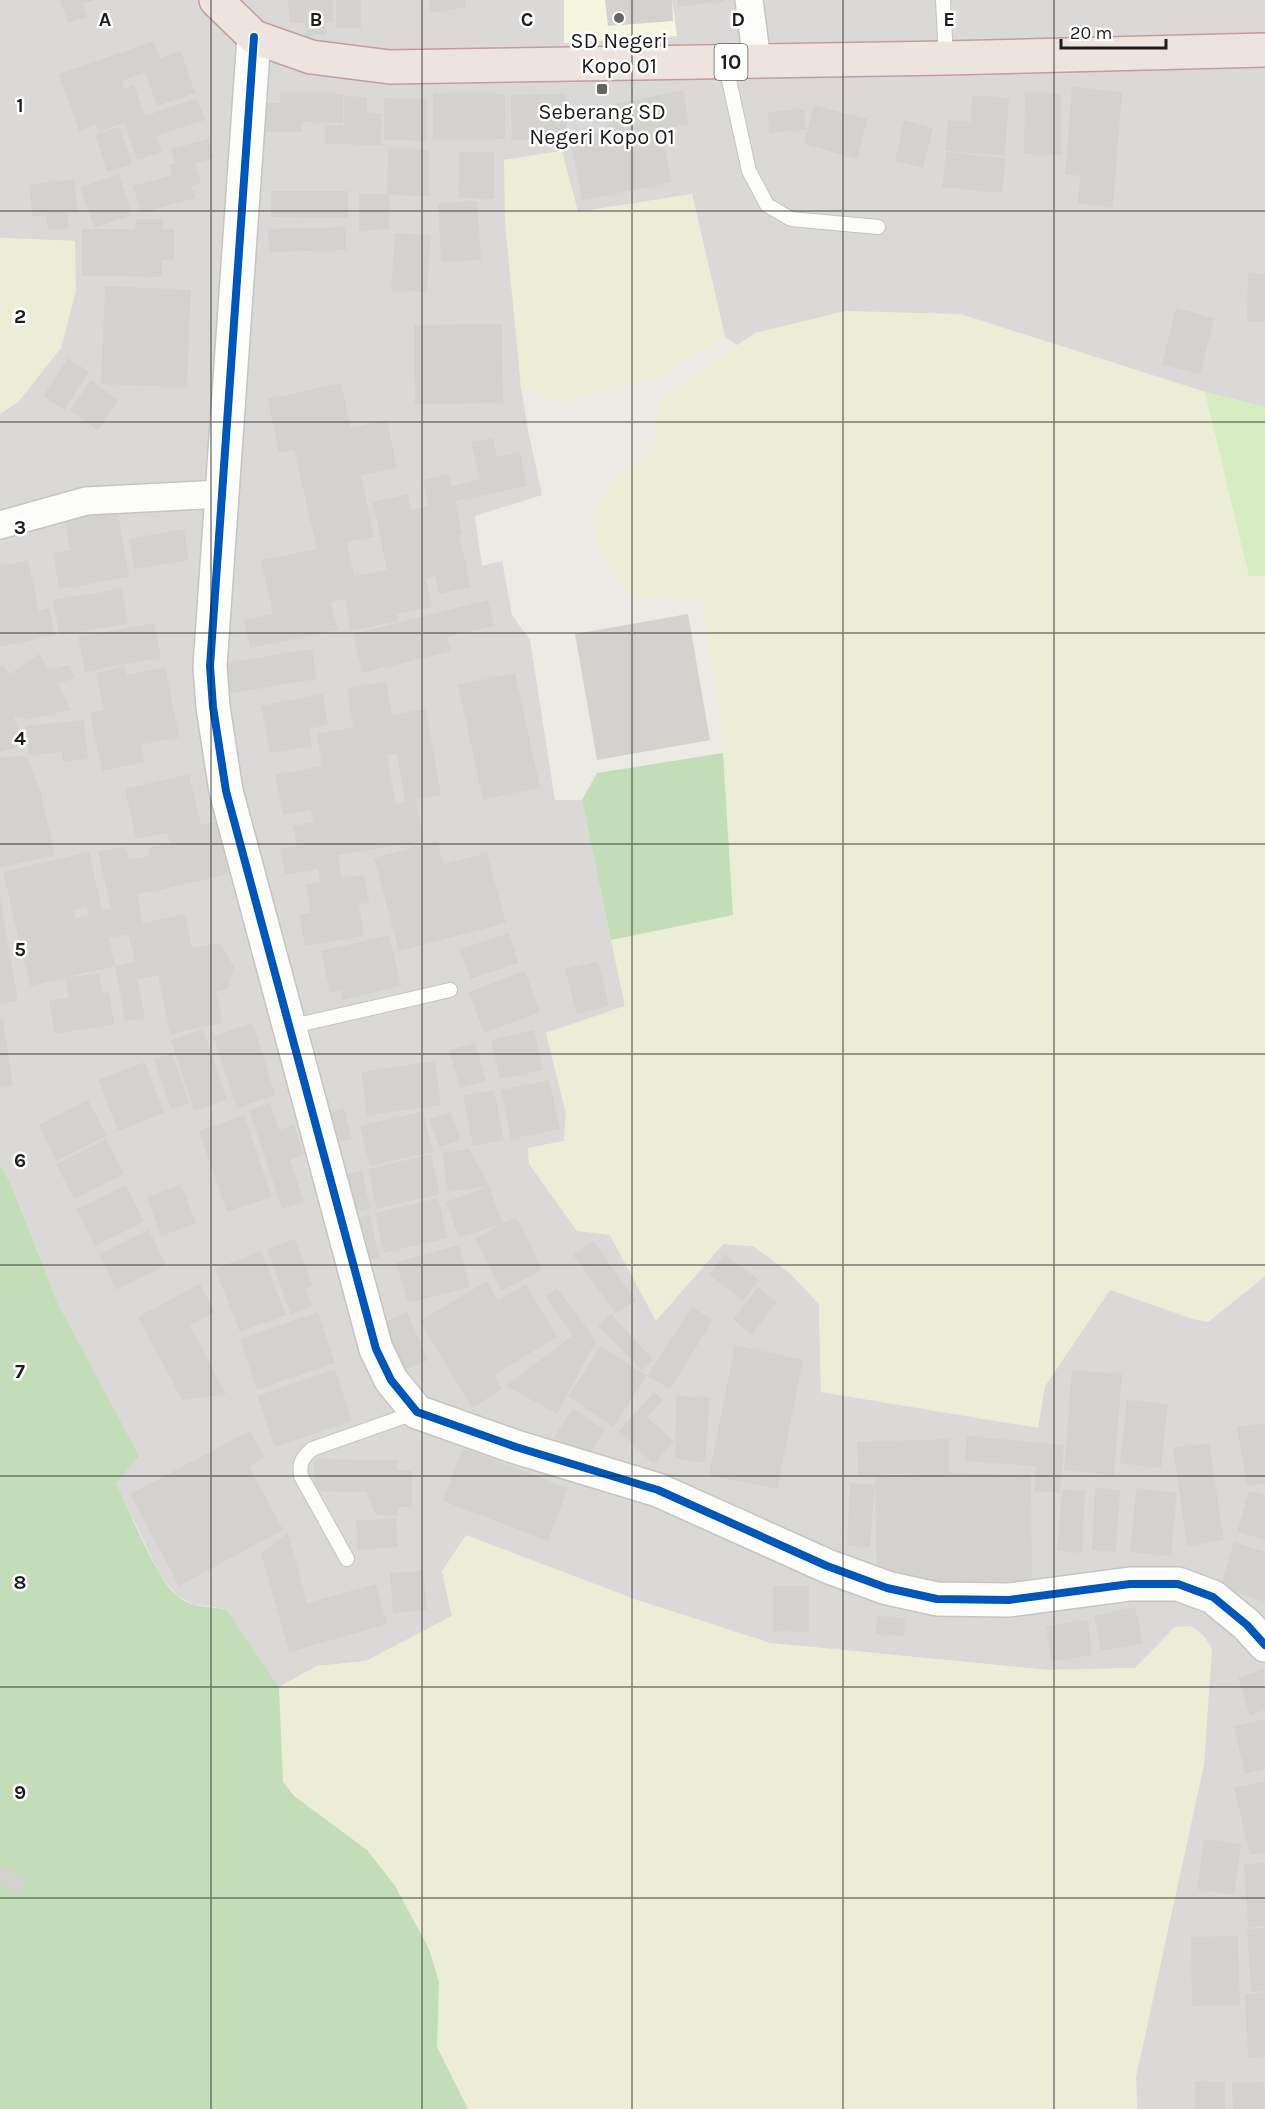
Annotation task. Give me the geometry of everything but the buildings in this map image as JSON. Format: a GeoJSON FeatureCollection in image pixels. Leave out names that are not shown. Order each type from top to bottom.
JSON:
{"type":"FeatureCollection","features":[{"type":"Feature","properties":{"kind":"highway","name":"10"},"geometry":{"type":"LineString","coordinates":[[216,0],[254,37],[311,57],[390,67],[1265,51]]}},
{"type":"Feature","properties":{"kind":"street"},"geometry":{"type":"LineString","coordinates":[[749,0],[757,62]]}},
{"type":"Feature","properties":{"kind":"street"},"geometry":{"type":"LineString","coordinates":[[254,37],[210,666],[213,707],[226,791],[376,1349],[391,1380],[417,1412],[516,1447],[658,1490],[826,1566],[887,1588],[937,1599],[1009,1600],[1130,1584],[1178,1584],[1213,1597],[1247,1625],[1265,1645]]}},
{"type":"Feature","properties":{"kind":"street"},"geometry":{"type":"LineString","coordinates":[[0,525],[86,501],[222,494]]}},
{"type":"Feature","properties":{"kind":"lane"},"geometry":{"type":"LineString","coordinates":[[943,0],[946,58]]}},
{"type":"Feature","properties":{"kind":"lane"},"geometry":{"type":"LineString","coordinates":[[725,62],[749,171],[768,205],[791,219],[878,227]]}},
{"type":"Feature","properties":{"kind":"lane"},"geometry":{"type":"LineString","coordinates":[[289,1027],[450,990]]}},
{"type":"Feature","properties":{"kind":"lane"},"geometry":{"type":"LineString","coordinates":[[346,1559],[301,1476],[299,1464],[312,1449],[417,1412]]}},
{"type":"Feature","properties":{"kind":"shaded area"},"geometry":{"type":"Polygon","coordinates":[[[0,0],[1265,0],[1265,407],[1205,392],[960,314],[755,333],[737,345],[725,337],[692,194],[578,212],[561,151],[504,160],[521,387],[542,495],[475,516],[482,566],[502,561],[512,615],[530,640],[555,800],[582,800],[625,1006],[546,1033],[566,1113],[564,1141],[528,1148],[610,1235],[656,1320],[723,1244],[753,1246],[790,1273],[819,1304],[821,1392],[1038,1427],[1045,1386],[1110,1289],[1193,1319],[1208,1322],[1265,1276],[1265,2109],[1137,2109],[1136,2077],[1175,1627],[1135,1668],[1048,1670],[770,1643],[640,1601],[442,1571],[452,1616],[366,1661],[317,1666],[279,1687],[226,1609],[193,1604],[177,1596],[159,1573],[116,1483],[96,1378],[58,1304],[10,1182],[0,1165],[0,414],[19,401],[75,241],[0,238],[0,0]]]}},
{"type":"Feature","properties":{"kind":"shaded area","name":"SD Negeri Kopo 01"},"geometry":{"type":"Polygon","coordinates":[[[564,0],[672,0],[677,36],[564,43],[564,0]]]}},
{"type":"Feature","properties":{"kind":"shaded area"},"geometry":{"type":"Polygon","coordinates":[[[562,151],[578,212],[692,194],[725,337],[660,375],[562,403],[521,387],[505,222],[504,160],[562,151]]]}},
{"type":"Feature","properties":{"kind":"shaded area"},"geometry":{"type":"Polygon","coordinates":[[[0,238],[75,241],[76,291],[61,348],[19,401],[0,414],[0,238]]]}},
{"type":"Feature","properties":{"kind":"shaded area"},"geometry":{"type":"Polygon","coordinates":[[[846,311],[960,314],[1205,392],[1249,575],[1265,576],[1265,1276],[1208,1322],[1193,1319],[1110,1290],[1045,1386],[1038,1428],[821,1392],[819,1304],[790,1273],[753,1246],[723,1244],[656,1321],[610,1235],[577,1231],[529,1164],[528,1148],[564,1141],[566,1113],[546,1033],[625,1006],[611,940],[733,915],[722,732],[702,602],[631,597],[600,551],[594,518],[602,498],[612,483],[624,472],[640,464],[654,437],[660,400],[755,333],[846,311]]]}},
{"type":"Feature","properties":{"kind":"shaded area"},"geometry":{"type":"Polygon","coordinates":[[[466,1535],[640,1601],[770,1643],[1048,1670],[1135,1668],[1175,1627],[1192,1626],[1204,1636],[1212,1649],[1204,1765],[1136,2077],[1137,2109],[468,2109],[437,2047],[439,1982],[429,1949],[395,1886],[367,1850],[294,1796],[283,1782],[279,1687],[317,1666],[366,1661],[452,1616],[442,1571],[466,1535]]]}},
{"type":"Feature","properties":{"kind":"green space"},"geometry":{"type":"Polygon","coordinates":[[[1205,392],[1265,407],[1265,576],[1249,576],[1205,392]]]}},
{"type":"Feature","properties":{"kind":"green space"},"geometry":{"type":"Polygon","coordinates":[[[723,753],[733,915],[611,940],[582,800],[597,773],[723,753]]]}},
{"type":"Feature","properties":{"kind":"green space"},"geometry":{"type":"Polygon","coordinates":[[[0,1165],[10,1182],[58,1304],[139,1456],[116,1483],[144,1543],[160,1574],[177,1596],[194,1604],[226,1609],[279,1687],[283,1782],[294,1796],[367,1850],[395,1886],[429,1949],[439,1982],[437,2047],[468,2109],[0,2109],[0,1165]]]}},
{"type":"Feature","properties":{"kind":"cycle path"},"geometry":{"type":"LineString","coordinates":[[254,37],[210,666],[213,707],[226,791],[376,1349],[391,1380],[417,1412],[516,1447],[658,1490],[827,1566],[887,1588],[937,1599],[1009,1600],[1130,1584],[1178,1584],[1213,1597],[1247,1625],[1265,1645]]}},
{"type":"Feature","properties":{"kind":"place","name":"SD Negeri Kopo 01"},"geometry":{"type":"Point","coordinates":[619,18]}},
{"type":"Feature","properties":{"kind":"place","name":"Seberang SD Negeri Kopo 01"},"geometry":{"type":"Point","coordinates":[602,89]}}]}
